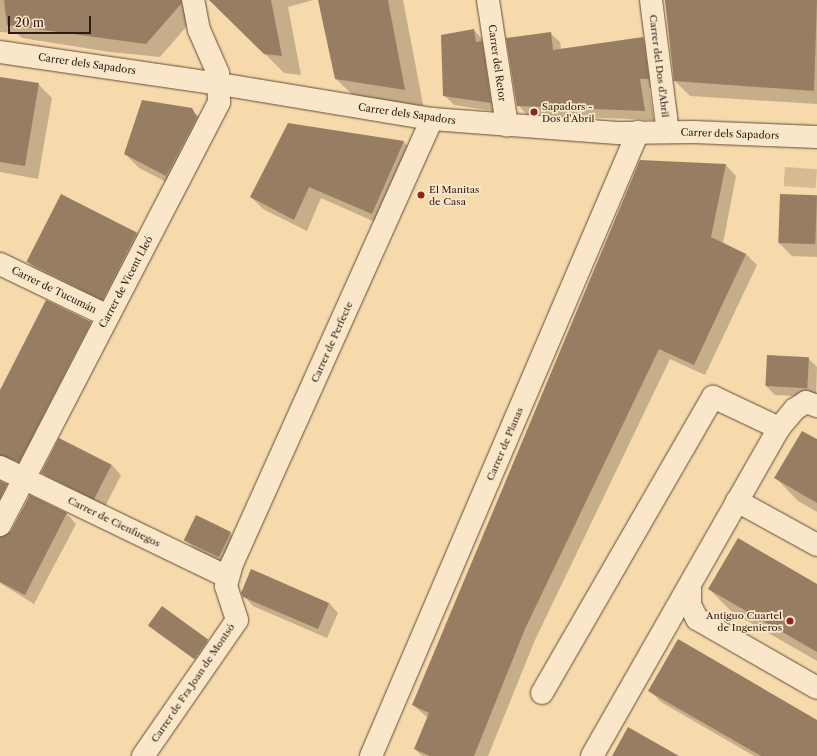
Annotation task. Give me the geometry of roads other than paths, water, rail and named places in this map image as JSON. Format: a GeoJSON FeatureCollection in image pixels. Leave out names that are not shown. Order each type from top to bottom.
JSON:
{"type":"FeatureCollection","features":[{"type":"Feature","properties":{"kind":"street"},"geometry":{"type":"LineString","coordinates":[[193,0],[199,30],[220,84]]}},
{"type":"Feature","properties":{"kind":"street","name":"Carrer del Retor"},"geometry":{"type":"LineString","coordinates":[[488,0],[507,126]]}},
{"type":"Feature","properties":{"kind":"street","name":"Carrer del Dos d'Abril"},"geometry":{"type":"LineString","coordinates":[[650,0],[668,132]]}},
{"type":"Feature","properties":{"kind":"street","name":"Carrer dels Sapadors"},"geometry":{"type":"LineString","coordinates":[[0,52],[220,84],[432,119],[507,126],[638,132],[817,137]]}},
{"type":"Feature","properties":{"kind":"street","name":"Carrer de Vicent Lleó"},"geometry":{"type":"LineString","coordinates":[[0,525],[214,114],[219,102],[220,84]]}},
{"type":"Feature","properties":{"kind":"street","name":"Carrer de Perfecte"},"geometry":{"type":"LineString","coordinates":[[230,570],[432,119]]}},
{"type":"Feature","properties":{"kind":"street","name":"Carrer de Planas"},"geometry":{"type":"LineString","coordinates":[[371,756],[638,132]]}},
{"type":"Feature","properties":{"kind":"street","name":"Carrer de Tucumán"},"geometry":{"type":"LineString","coordinates":[[0,264],[108,316]]}},
{"type":"Feature","properties":{"kind":"street"},"geometry":{"type":"LineString","coordinates":[[542,693],[714,397],[779,428]]}},
{"type":"Feature","properties":{"kind":"street"},"geometry":{"type":"LineString","coordinates":[[593,756],[779,428],[795,410],[806,402],[817,406]]}},
{"type":"Feature","properties":{"kind":"street","name":"Carrer de Cienfuegos"},"geometry":{"type":"LineString","coordinates":[[0,467],[230,570]]}},
{"type":"Feature","properties":{"kind":"street"},"geometry":{"type":"LineString","coordinates":[[737,501],[817,545]]}},
{"type":"Feature","properties":{"kind":"street","name":"Carrer de Fra Joan de Montsó"},"geometry":{"type":"LineString","coordinates":[[143,756],[237,620],[236,611],[228,597],[226,586],[230,570]]}},
{"type":"Feature","properties":{"kind":"street"},"geometry":{"type":"LineString","coordinates":[[690,586],[690,605],[697,619],[817,688]]}},
{"type":"Feature","properties":{"kind":"place","name":"Sapadors - Dos d'Abril"},"geometry":{"type":"Point","coordinates":[534,112]}},
{"type":"Feature","properties":{"kind":"place","name":"El Manitas de Casa"},"geometry":{"type":"Point","coordinates":[421,195]}},
{"type":"Feature","properties":{"kind":"place","name":"Antiguo Cuartel de Ingenieros"},"geometry":{"type":"Point","coordinates":[790,621]}}]}
